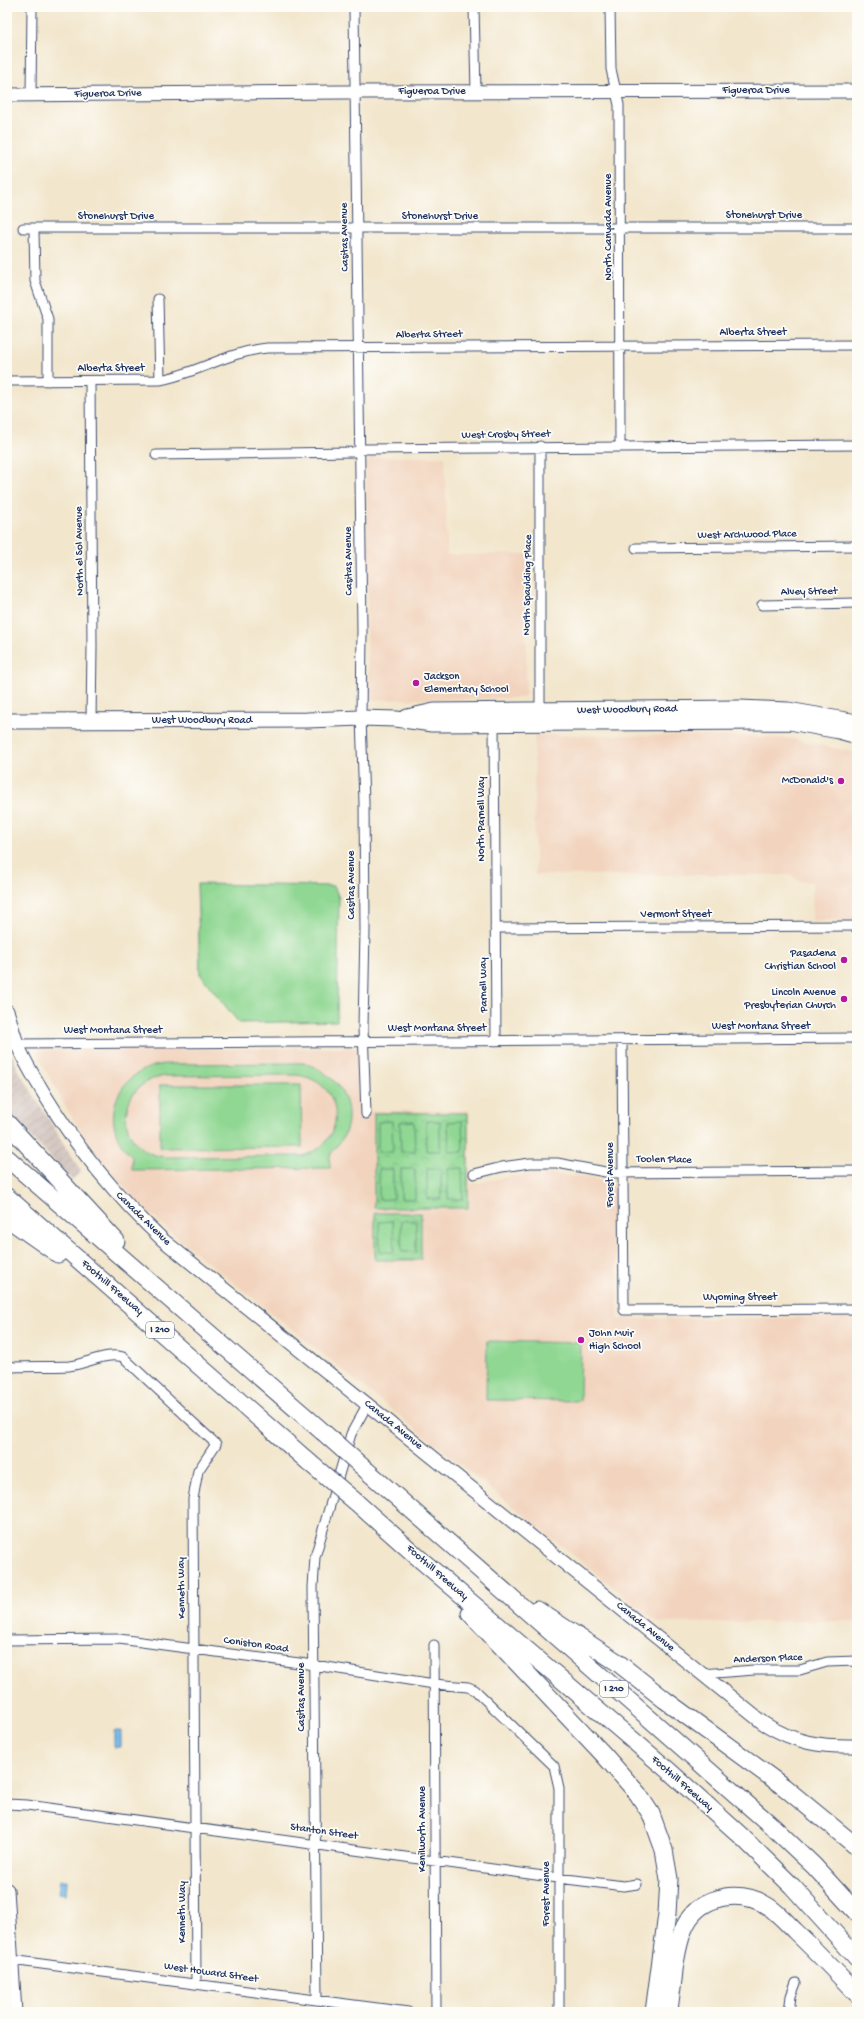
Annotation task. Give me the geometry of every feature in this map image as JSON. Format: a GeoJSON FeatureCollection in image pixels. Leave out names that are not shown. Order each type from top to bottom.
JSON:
{"type":"FeatureCollection","features":[{"type":"Feature","properties":{"kind":"highway"},"geometry":{"type":"LineString","coordinates":[[7,1123],[71,1190],[164,1295]]}},
{"type":"Feature","properties":{"kind":"highway","name":"I 210"},"geometry":{"type":"LineString","coordinates":[[7,1158],[323,1432],[773,1827],[814,1866],[857,1913]]}},
{"type":"Feature","properties":{"kind":"highway","name":"Foothill Freeway"},"geometry":{"type":"LineString","coordinates":[[7,1197],[421,1560],[669,1771],[734,1829],[792,1886],[857,1958]]}},
{"type":"Feature","properties":{"kind":"highway"},"geometry":{"type":"LineString","coordinates":[[7,1218],[129,1303]]}},
{"type":"Feature","properties":{"kind":"highway"},"geometry":{"type":"LineString","coordinates":[[421,1560],[604,1755],[638,1794],[651,1814],[664,1850],[669,1884],[667,1914],[654,2012]]}},
{"type":"Feature","properties":{"kind":"highway"},"geometry":{"type":"LineString","coordinates":[[490,1580],[617,1662],[671,1704],[784,1787],[857,1847]]}},
{"type":"Feature","properties":{"kind":"highway"},"geometry":{"type":"LineString","coordinates":[[669,2012],[678,1948],[683,1928],[694,1913],[701,1907],[714,1900],[726,1897],[753,1899],[770,1907],[811,1946],[857,1994]]}},
{"type":"Feature","properties":{"kind":"main road","name":"West Woodbury Road"},"geometry":{"type":"LineString","coordinates":[[541,717],[740,708],[780,709],[837,717],[857,722]]}},
{"type":"Feature","properties":{"kind":"main road","name":"West Woodbury Road"},"geometry":{"type":"LineString","coordinates":[[7,721],[300,720],[361,718],[396,719],[432,724],[494,717],[541,717],[790,722],[839,731],[857,736]]}},
{"type":"Feature","properties":{"kind":"street"},"geometry":{"type":"LineString","coordinates":[[31,94],[32,7]]}},
{"type":"Feature","properties":{"kind":"street","name":"Casitas Avenue"},"geometry":{"type":"LineString","coordinates":[[354,7],[362,630],[361,718],[364,802],[363,1042],[366,1114]]}},
{"type":"Feature","properties":{"kind":"street"},"geometry":{"type":"LineString","coordinates":[[474,7],[476,92]]}},
{"type":"Feature","properties":{"kind":"street","name":"North Canyada Avenue"},"geometry":{"type":"LineString","coordinates":[[610,7],[611,69],[619,105],[621,229],[620,447]]}},
{"type":"Feature","properties":{"kind":"street","name":"Figueroa Drive"},"geometry":{"type":"LineString","coordinates":[[7,95],[355,92],[857,91]]}},
{"type":"Feature","properties":{"kind":"street","name":"Stonehurst Drive"},"geometry":{"type":"LineString","coordinates":[[23,228],[857,228]]}},
{"type":"Feature","properties":{"kind":"street"},"geometry":{"type":"LineString","coordinates":[[34,229],[35,280],[48,319],[48,381]]}},
{"type":"Feature","properties":{"kind":"street"},"geometry":{"type":"LineString","coordinates":[[158,299],[160,380]]}},
{"type":"Feature","properties":{"kind":"street","name":"Alberta Street"},"geometry":{"type":"LineString","coordinates":[[7,381],[160,380],[179,377],[231,354],[267,348],[857,345]]}},
{"type":"Feature","properties":{"kind":"street","name":"North el Sol Avenue"},"geometry":{"type":"LineString","coordinates":[[90,381],[92,646],[91,721]]}},
{"type":"Feature","properties":{"kind":"street","name":"West Crosby Street"},"geometry":{"type":"LineString","coordinates":[[156,455],[540,446],[620,447],[857,445]]}},
{"type":"Feature","properties":{"kind":"street","name":"North Spaulding Place"},"geometry":{"type":"LineString","coordinates":[[540,446],[541,717]]}},
{"type":"Feature","properties":{"kind":"street","name":"West Archwood Place"},"geometry":{"type":"LineString","coordinates":[[636,548],[857,546]]}},
{"type":"Feature","properties":{"kind":"street","name":"Alvey Street"},"geometry":{"type":"LineString","coordinates":[[762,605],[857,604]]}},
{"type":"Feature","properties":{"kind":"street","name":"North Parnell Way"},"geometry":{"type":"LineString","coordinates":[[494,717],[495,928]]}},
{"type":"Feature","properties":{"kind":"street","name":"Vermont Street"},"geometry":{"type":"LineString","coordinates":[[495,928],[857,926]]}},
{"type":"Feature","properties":{"kind":"street","name":"Parnell Way"},"geometry":{"type":"LineString","coordinates":[[495,928],[496,1041]]}},
{"type":"Feature","properties":{"kind":"street","name":"Canada Avenue"},"geometry":{"type":"LineString","coordinates":[[7,1011],[17,1044],[30,1071],[66,1129],[110,1187],[133,1212],[170,1245],[644,1625],[763,1723],[782,1734],[820,1746],[857,1746]]}},
{"type":"Feature","properties":{"kind":"street","name":"West Montana Street"},"geometry":{"type":"LineString","coordinates":[[17,1044],[857,1038]]}},
{"type":"Feature","properties":{"kind":"street","name":"Forest Avenue"},"geometry":{"type":"LineString","coordinates":[[622,1040],[624,1310]]}},
{"type":"Feature","properties":{"kind":"street","name":"Toolen Place"},"geometry":{"type":"LineString","coordinates":[[474,1174],[502,1167],[530,1163],[557,1163],[611,1173],[857,1171]]}},
{"type":"Feature","properties":{"kind":"street","name":"Wyoming Street"},"geometry":{"type":"LineString","coordinates":[[624,1310],[857,1309]]}},
{"type":"Feature","properties":{"kind":"street","name":"Kenneth Way"},"geometry":{"type":"LineString","coordinates":[[7,1364],[13,1367],[68,1366],[84,1364],[114,1355],[123,1357],[216,1444],[198,1471],[193,1499],[196,1983]]}},
{"type":"Feature","properties":{"kind":"street","name":"Casitas Avenue"},"geometry":{"type":"LineString","coordinates":[[317,2000],[313,1587],[315,1557],[351,1434],[367,1404]]}},
{"type":"Feature","properties":{"kind":"street","name":"Coniston Road"},"geometry":{"type":"LineString","coordinates":[[7,1640],[119,1639],[314,1665],[434,1684],[468,1687],[475,1690],[554,1766],[557,1776]]}},
{"type":"Feature","properties":{"kind":"street","name":"Kenilworth Avenue"},"geometry":{"type":"LineString","coordinates":[[434,1645],[436,2012]]}},
{"type":"Feature","properties":{"kind":"street","name":"Anderson Place"},"geometry":{"type":"LineString","coordinates":[[702,1674],[754,1670],[800,1670],[827,1662],[857,1661]]}},
{"type":"Feature","properties":{"kind":"street","name":"Forest Avenue"},"geometry":{"type":"LineString","coordinates":[[557,1776],[559,1788],[559,2012]]}},
{"type":"Feature","properties":{"kind":"street","name":"Stanton Street"},"geometry":{"type":"LineString","coordinates":[[7,1804],[27,1805],[315,1843],[558,1878],[624,1886],[637,1884]]}},
{"type":"Feature","properties":{"kind":"street"},"geometry":{"type":"LineString","coordinates":[[7,1890],[15,2012]]}},
{"type":"Feature","properties":{"kind":"street","name":"West Howard Street"},"geometry":{"type":"LineString","coordinates":[[11,1960],[196,1983],[408,2012]]}},
{"type":"Feature","properties":{"kind":"street"},"geometry":{"type":"LineString","coordinates":[[789,2012],[791,1996],[796,1983]]}},
{"type":"Feature","properties":{"kind":"shaded area"},"geometry":{"type":"Polygon","coordinates":[[[371,457],[445,457],[447,555],[527,554],[526,692],[523,698],[373,700],[368,691],[366,464],[371,457]]]}},
{"type":"Feature","properties":{"kind":"shaded area"},"geometry":{"type":"Polygon","coordinates":[[[534,735],[736,736],[788,738],[857,753],[857,920],[812,921],[812,882],[799,881],[791,875],[535,875],[534,735]]]}},
{"type":"Feature","properties":{"kind":"shaded area"},"geometry":{"type":"Polygon","coordinates":[[[7,1042],[18,1069],[81,1172],[72,1180],[7,1112],[7,1042]]]}},
{"type":"Feature","properties":{"kind":"shaded area","name":"John Muir High School"},"geometry":{"type":"Polygon","coordinates":[[[359,1048],[360,1111],[469,1110],[470,1185],[506,1177],[540,1173],[584,1177],[615,1183],[618,1319],[857,1317],[857,1621],[658,1623],[169,1231],[136,1200],[100,1159],[69,1113],[37,1054],[39,1050],[359,1048]]]}},
{"type":"Feature","properties":{"kind":"green space"},"geometry":{"type":"Polygon","coordinates":[[[197,884],[334,886],[339,898],[337,1021],[239,1023],[200,974],[197,884]]]}},
{"type":"Feature","properties":{"kind":"green space"},"geometry":{"type":"Polygon","coordinates":[[[303,1063],[324,1073],[333,1080],[340,1089],[348,1110],[348,1121],[345,1133],[342,1140],[330,1156],[330,1168],[132,1170],[132,1157],[121,1143],[115,1128],[114,1113],[117,1099],[124,1086],[135,1075],[149,1068],[166,1064],[303,1063]],[[295,1075],[166,1076],[149,1081],[136,1090],[129,1103],[126,1117],[129,1131],[137,1144],[149,1153],[167,1157],[302,1156],[318,1149],[328,1138],[334,1126],[335,1112],[332,1099],[324,1088],[312,1079],[295,1075]]]}},
{"type":"Feature","properties":{"kind":"green space"},"geometry":{"type":"Polygon","coordinates":[[[160,1085],[301,1085],[302,1147],[160,1148],[160,1085]]]}},
{"type":"Feature","properties":{"kind":"green space"},"geometry":{"type":"Polygon","coordinates":[[[374,1113],[468,1113],[468,1208],[374,1208],[374,1113]]]}},
{"type":"Feature","properties":{"kind":"green space"},"geometry":{"type":"Polygon","coordinates":[[[392,1121],[393,1152],[378,1152],[378,1122],[392,1121]]]}},
{"type":"Feature","properties":{"kind":"green space"},"geometry":{"type":"Polygon","coordinates":[[[414,1121],[415,1152],[401,1152],[400,1122],[414,1121]]]}},
{"type":"Feature","properties":{"kind":"green space"},"geometry":{"type":"Polygon","coordinates":[[[426,1121],[440,1121],[440,1151],[426,1151],[426,1121]]]}},
{"type":"Feature","properties":{"kind":"green space"},"geometry":{"type":"Polygon","coordinates":[[[462,1121],[463,1152],[449,1152],[448,1122],[462,1121]]]}},
{"type":"Feature","properties":{"kind":"green space"},"geometry":{"type":"Polygon","coordinates":[[[462,1168],[463,1199],[448,1199],[448,1169],[462,1168]]]}},
{"type":"Feature","properties":{"kind":"green space"},"geometry":{"type":"Polygon","coordinates":[[[379,1169],[393,1169],[393,1199],[379,1200],[379,1169]]]}},
{"type":"Feature","properties":{"kind":"green space"},"geometry":{"type":"Polygon","coordinates":[[[401,1169],[415,1169],[415,1199],[401,1199],[401,1169]]]}},
{"type":"Feature","properties":{"kind":"green space"},"geometry":{"type":"Polygon","coordinates":[[[427,1169],[441,1169],[441,1199],[427,1199],[427,1169]]]}},
{"type":"Feature","properties":{"kind":"green space"},"geometry":{"type":"Polygon","coordinates":[[[375,1213],[421,1213],[421,1260],[375,1260],[375,1213]]]}},
{"type":"Feature","properties":{"kind":"green space"},"geometry":{"type":"Polygon","coordinates":[[[393,1221],[394,1252],[380,1252],[379,1222],[393,1221]]]}},
{"type":"Feature","properties":{"kind":"green space"},"geometry":{"type":"Polygon","coordinates":[[[401,1221],[416,1221],[416,1252],[402,1252],[401,1221]]]}},
{"type":"Feature","properties":{"kind":"green space"},"geometry":{"type":"Polygon","coordinates":[[[487,1341],[581,1343],[580,1401],[486,1400],[487,1341]]]}},
{"type":"Feature","properties":{"kind":"water"},"geometry":{"type":"Polygon","coordinates":[[[114,1731],[121,1731],[121,1747],[114,1747],[114,1731]]]}},
{"type":"Feature","properties":{"kind":"water"},"geometry":{"type":"Polygon","coordinates":[[[60,1880],[67,1880],[66,1894],[58,1893],[60,1880]]]}},
{"type":"Feature","properties":{"kind":"place","name":"Jackson Elementary School"},"geometry":{"type":"Point","coordinates":[416,683]}},
{"type":"Feature","properties":{"kind":"place","name":"McDonald's"},"geometry":{"type":"Point","coordinates":[841,781]}},
{"type":"Feature","properties":{"kind":"place","name":"Pasadena Christian School"},"geometry":{"type":"Point","coordinates":[844,960]}},
{"type":"Feature","properties":{"kind":"place","name":"Lincoln Avenue Presbyterian Church"},"geometry":{"type":"Point","coordinates":[844,999]}},
{"type":"Feature","properties":{"kind":"place","name":"John Muir High School"},"geometry":{"type":"Point","coordinates":[581,1340]}}]}
